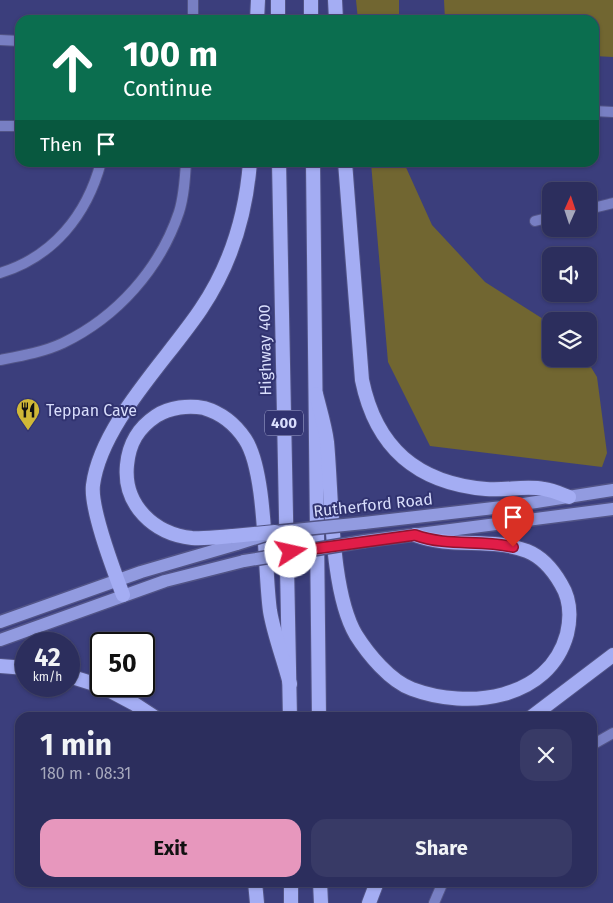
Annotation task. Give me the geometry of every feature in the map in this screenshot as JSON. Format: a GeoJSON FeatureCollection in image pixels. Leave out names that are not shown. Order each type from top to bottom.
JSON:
{"type":"FeatureCollection","features":[{"type":"Feature","properties":{"kind":"highway"},"geometry":{"type":"LineString","coordinates":[[257,15],[258,0]]}},
{"type":"Feature","properties":{"kind":"highway"},"geometry":{"type":"LineString","coordinates":[[278,0],[278,15]]}},
{"type":"Feature","properties":{"kind":"highway"},"geometry":{"type":"LineString","coordinates":[[311,0],[311,15]]}},
{"type":"Feature","properties":{"kind":"highway"},"geometry":{"type":"LineString","coordinates":[[335,0],[336,15]]}},
{"type":"Feature","properties":{"kind":"highway"},"geometry":{"type":"LineString","coordinates":[[123,595],[98,514],[93,487],[99,459],[117,425],[202,307],[224,266],[234,244],[248,186],[250,167]]}},
{"type":"Feature","properties":{"kind":"highway","name":"Highway 400"},"geometry":{"type":"LineString","coordinates":[[279,167],[290,712]]}},
{"type":"Feature","properties":{"kind":"highway","name":"400"},"geometry":{"type":"LineString","coordinates":[[313,167],[319,712]]}},
{"type":"Feature","properties":{"kind":"highway"},"geometry":{"type":"LineString","coordinates":[[345,167],[362,380],[367,406],[377,427],[404,459],[420,472],[443,481],[488,490],[543,488],[570,497]]}},
{"type":"Feature","properties":{"kind":"highway"},"geometry":{"type":"LineString","coordinates":[[316,394],[327,439],[343,604],[356,634],[377,664],[411,688],[444,697],[480,699],[509,693],[532,684],[551,668],[564,645],[570,620],[568,594],[552,568],[528,551],[505,546],[435,542],[415,535]]}},
{"type":"Feature","properties":{"kind":"highway"},"geometry":{"type":"LineString","coordinates":[[276,532],[235,540],[192,538],[170,534],[146,518],[136,507],[129,494],[126,475],[132,442],[144,424],[160,413],[177,407],[198,407],[214,411],[229,420],[246,440],[258,481],[270,612],[290,684]]}},
{"type":"Feature","properties":{"kind":"highway"},"geometry":{"type":"LineString","coordinates":[[538,712],[613,655]]}},
{"type":"Feature","properties":{"kind":"highway"},"geometry":{"type":"LineString","coordinates":[[0,666],[15,667]]}},
{"type":"Feature","properties":{"kind":"highway"},"geometry":{"type":"LineString","coordinates":[[124,697],[148,712]]}},
{"type":"Feature","properties":{"kind":"highway"},"geometry":{"type":"LineString","coordinates":[[255,887],[257,903]]}},
{"type":"Feature","properties":{"kind":"highway"},"geometry":{"type":"LineString","coordinates":[[291,887],[291,903]]}},
{"type":"Feature","properties":{"kind":"highway"},"geometry":{"type":"LineString","coordinates":[[320,887],[320,903]]}},
{"type":"Feature","properties":{"kind":"highway"},"geometry":{"type":"LineString","coordinates":[[369,903],[375,887]]}},
{"type":"Feature","properties":{"kind":"main road","name":"Rutherford Road"},"geometry":{"type":"LineString","coordinates":[[276,532],[364,523],[613,490]]}},
{"type":"Feature","properties":{"kind":"main road","name":"Rutherford Road"},"geometry":{"type":"LineString","coordinates":[[0,640],[166,581],[244,561],[365,541],[613,509]]}},
{"type":"Feature","properties":{"kind":"main road"},"geometry":{"type":"LineString","coordinates":[[0,622],[235,540]]}},
{"type":"Feature","properties":{"kind":"street"},"geometry":{"type":"LineString","coordinates":[[193,15],[194,0]]}},
{"type":"Feature","properties":{"kind":"street"},"geometry":{"type":"LineString","coordinates":[[0,40],[15,41]]}},
{"type":"Feature","properties":{"kind":"street"},"geometry":{"type":"LineString","coordinates":[[599,111],[613,112]]}},
{"type":"Feature","properties":{"kind":"street"},"geometry":{"type":"LineString","coordinates":[[0,126],[15,126]]}},
{"type":"Feature","properties":{"kind":"street"},"geometry":{"type":"LineString","coordinates":[[0,273],[16,268],[44,252],[68,230],[91,193],[99,167]]}},
{"type":"Feature","properties":{"kind":"street"},"geometry":{"type":"LineString","coordinates":[[0,360],[61,344],[103,319],[137,286],[162,251],[179,211],[185,167]]}},
{"type":"Feature","properties":{"kind":"street"},"geometry":{"type":"LineString","coordinates":[[598,207],[613,203]]}},
{"type":"Feature","properties":{"kind":"street"},"geometry":{"type":"LineString","coordinates":[[535,221],[542,219]]}},
{"type":"Feature","properties":{"kind":"street"},"geometry":{"type":"LineString","coordinates":[[597,742],[613,733]]}},
{"type":"Feature","properties":{"kind":"street"},"geometry":{"type":"LineString","coordinates":[[434,903],[441,887]]}},
{"type":"Feature","properties":{"kind":"shaded area"},"geometry":{"type":"Polygon","coordinates":[[[356,0],[399,0],[399,15],[358,15],[356,0]]]}},
{"type":"Feature","properties":{"kind":"shaded area"},"geometry":{"type":"Polygon","coordinates":[[[444,0],[613,0],[613,57],[599,56],[599,15],[445,15],[444,0]]]}},
{"type":"Feature","properties":{"kind":"shaded area"},"geometry":{"type":"Polygon","coordinates":[[[371,167],[406,167],[432,225],[485,282],[542,318],[542,367],[591,367],[597,377],[607,453],[602,467],[430,446],[388,362],[371,167]]]}},
{"type":"Feature","properties":{"kind":"place","name":"Teppan Cave"},"geometry":{"type":"Point","coordinates":[28,431]}},
{"type":"Feature","properties":{"kind":"route"},"geometry":{"type":"LineString","coordinates":[[291,552],[415,535],[435,542],[498,544],[513,547]]}}]}
